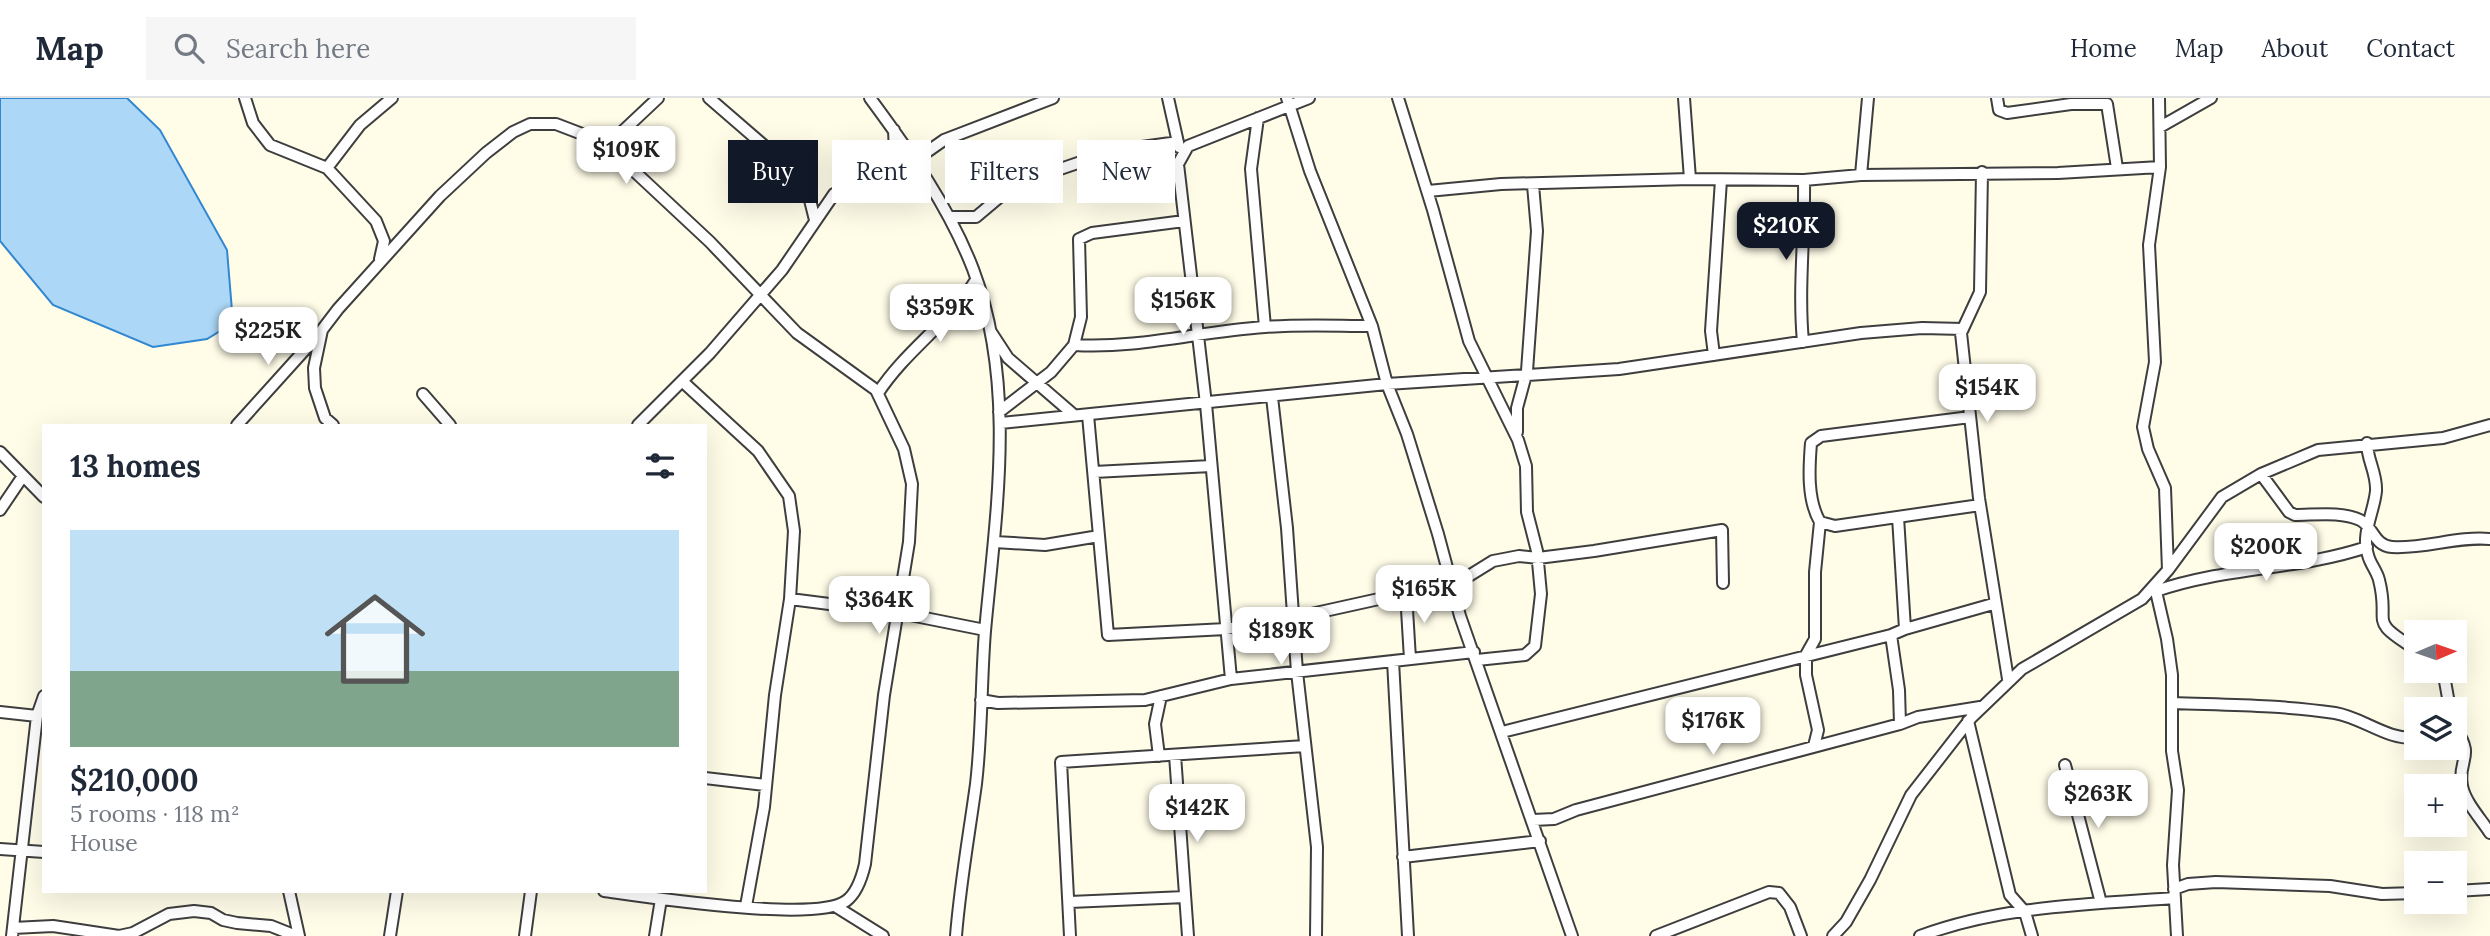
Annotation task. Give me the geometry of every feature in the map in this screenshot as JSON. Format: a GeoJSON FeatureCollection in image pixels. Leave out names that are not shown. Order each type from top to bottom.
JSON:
{"type":"FeatureCollection","features":[{"type":"Feature","properties":{"kind":"street"},"geometry":{"type":"LineString","coordinates":[[245,98],[253,124],[270,145],[327,168],[376,221],[382,231],[383,252],[378,265]]}},
{"type":"Feature","properties":{"kind":"street"},"geometry":{"type":"LineString","coordinates":[[327,168],[360,125],[392,98]]}},
{"type":"Feature","properties":{"kind":"street"},"geometry":{"type":"LineString","coordinates":[[607,146],[658,98]]}},
{"type":"Feature","properties":{"kind":"street"},"geometry":{"type":"LineString","coordinates":[[709,98],[790,168],[807,188],[815,220]]}},
{"type":"Feature","properties":{"kind":"street"},"geometry":{"type":"LineString","coordinates":[[870,98],[900,140]]}},
{"type":"Feature","properties":{"kind":"street"},"geometry":{"type":"LineString","coordinates":[[931,149],[944,140],[1053,98]]}},
{"type":"Feature","properties":{"kind":"street"},"geometry":{"type":"LineString","coordinates":[[1168,98],[1181,154],[1178,164],[1206,404],[1231,679]]}},
{"type":"Feature","properties":{"kind":"street"},"geometry":{"type":"LineString","coordinates":[[1181,154],[1196,142],[1258,118],[1289,102],[1309,98]]}},
{"type":"Feature","properties":{"kind":"street"},"geometry":{"type":"LineString","coordinates":[[981,700],[1025,703],[1145,700],[1231,679],[1410,659],[1525,655],[1533,651],[1541,594],[1538,558],[1527,512],[1526,466],[1518,440],[1469,341],[1428,191],[1398,98]]}},
{"type":"Feature","properties":{"kind":"street"},"geometry":{"type":"LineString","coordinates":[[1684,98],[1690,179]]}},
{"type":"Feature","properties":{"kind":"street"},"geometry":{"type":"LineString","coordinates":[[1861,175],[1868,98]]}},
{"type":"Feature","properties":{"kind":"street"},"geometry":{"type":"LineString","coordinates":[[1997,98],[1999,110],[2007,113],[2107,101],[2117,168]]}},
{"type":"Feature","properties":{"kind":"street"},"geometry":{"type":"LineString","coordinates":[[2159,98],[2160,167],[2149,244],[2155,362],[2143,427],[2148,449],[2165,488],[2168,570]]}},
{"type":"Feature","properties":{"kind":"street"},"geometry":{"type":"LineString","coordinates":[[2160,127],[2211,98]]}},
{"type":"Feature","properties":{"kind":"street"},"geometry":{"type":"LineString","coordinates":[[1289,102],[1310,171],[1372,326],[1387,384],[1407,434],[1451,587],[1572,936]]}},
{"type":"Feature","properties":{"kind":"street"},"geometry":{"type":"LineString","coordinates":[[1258,118],[1251,169],[1265,327]]}},
{"type":"Feature","properties":{"kind":"street"},"geometry":{"type":"LineString","coordinates":[[238,424],[440,196],[486,153],[522,127],[538,123],[556,124],[585,133],[607,146],[710,242],[801,336],[878,393],[904,449],[912,484],[909,542],[900,612],[884,695],[865,864],[855,890],[846,901],[835,906],[802,912],[618,893]]}},
{"type":"Feature","properties":{"kind":"street"},"geometry":{"type":"LineString","coordinates":[[639,424],[710,353],[759,293],[782,270],[834,194],[890,170],[895,153],[894,130]]}},
{"type":"Feature","properties":{"kind":"street"},"geometry":{"type":"LineString","coordinates":[[951,217],[976,217],[1014,185],[1113,151],[1178,142]]}},
{"type":"Feature","properties":{"kind":"street"},"geometry":{"type":"LineString","coordinates":[[1428,191],[1690,179],[1804,180],[1861,175],[2059,173],[2160,167]]}},
{"type":"Feature","properties":{"kind":"street"},"geometry":{"type":"LineString","coordinates":[[1983,172],[1980,292],[1963,329],[1964,384],[1993,604],[2008,679]]}},
{"type":"Feature","properties":{"kind":"street"},"geometry":{"type":"LineString","coordinates":[[1714,355],[1711,331],[1721,180]]}},
{"type":"Feature","properties":{"kind":"street"},"geometry":{"type":"LineString","coordinates":[[1803,342],[1799,292],[1805,236],[1804,180]]}},
{"type":"Feature","properties":{"kind":"street"},"geometry":{"type":"LineString","coordinates":[[1518,440],[1516,414],[1526,375],[1538,232],[1534,185]]}},
{"type":"Feature","properties":{"kind":"street"},"geometry":{"type":"LineString","coordinates":[[931,187],[951,217],[976,280],[989,330],[1000,418],[995,542],[985,630],[976,782],[956,936]]}},
{"type":"Feature","properties":{"kind":"street"},"geometry":{"type":"LineString","coordinates":[[1000,418],[1074,345],[1081,317],[1079,239],[1092,233],[1184,221]]}},
{"type":"Feature","properties":{"kind":"street"},"geometry":{"type":"LineString","coordinates":[[878,393],[894,367],[961,305],[976,280]]}},
{"type":"Feature","properties":{"kind":"street"},"geometry":{"type":"LineString","coordinates":[[1074,345],[1117,346],[1265,327],[1372,326]]}},
{"type":"Feature","properties":{"kind":"street"},"geometry":{"type":"LineString","coordinates":[[1000,418],[1088,415],[1387,384],[1619,369],[1803,342],[1923,328],[1963,329]]}},
{"type":"Feature","properties":{"kind":"street"},"geometry":{"type":"LineString","coordinates":[[989,330],[1009,358],[1074,415]]}},
{"type":"Feature","properties":{"kind":"street"},"geometry":{"type":"LineString","coordinates":[[322,331],[314,369],[314,388],[325,418],[332,424]]}},
{"type":"Feature","properties":{"kind":"street"},"geometry":{"type":"LineString","coordinates":[[682,380],[758,450],[789,496],[794,531],[790,599],[762,820],[746,906]]}},
{"type":"Feature","properties":{"kind":"street"},"geometry":{"type":"LineString","coordinates":[[423,394],[449,424]]}},
{"type":"Feature","properties":{"kind":"street"},"geometry":{"type":"LineString","coordinates":[[1272,397],[1297,672],[1317,847],[1316,936]]}},
{"type":"Feature","properties":{"kind":"street"},"geometry":{"type":"LineString","coordinates":[[1088,415],[1108,635],[1226,629],[1293,618],[1406,593],[1451,587],[1493,561],[1519,556],[1538,558],[1722,530],[1723,583]]}},
{"type":"Feature","properties":{"kind":"street"},"geometry":{"type":"LineString","coordinates":[[1814,747],[1818,730],[1806,675],[1806,655],[1815,639],[1815,572],[1820,522],[1815,514],[1809,475],[1811,443],[1821,436],[1970,417]]}},
{"type":"Feature","properties":{"kind":"street"},"geometry":{"type":"LineString","coordinates":[[1833,936],[1846,922],[1870,880],[1911,795],[1980,707],[2008,679],[2043,656],[2129,608],[2155,589],[2222,497],[2261,474],[2318,450],[2367,443],[2444,438],[2490,425]]}},
{"type":"Feature","properties":{"kind":"street"},"geometry":{"type":"LineString","coordinates":[[2367,443],[2374,467],[2376,489],[2367,547],[2379,583],[2381,620],[2391,634],[2404,642]]}},
{"type":"Feature","properties":{"kind":"street"},"geometry":{"type":"LineString","coordinates":[[0,452],[42,495]]}},
{"type":"Feature","properties":{"kind":"street"},"geometry":{"type":"LineString","coordinates":[[1094,472],[1211,466]]}},
{"type":"Feature","properties":{"kind":"street"},"geometry":{"type":"LineString","coordinates":[[2261,474],[2285,509],[2295,515],[2338,514],[2361,520],[2380,542],[2390,547],[2471,537],[2490,539]]}},
{"type":"Feature","properties":{"kind":"street"},"geometry":{"type":"LineString","coordinates":[[0,510],[23,476]]}},
{"type":"Feature","properties":{"kind":"street"},"geometry":{"type":"LineString","coordinates":[[1820,522],[1835,526],[1980,505]]}},
{"type":"Feature","properties":{"kind":"street"},"geometry":{"type":"LineString","coordinates":[[1898,517],[1905,629]]}},
{"type":"Feature","properties":{"kind":"street"},"geometry":{"type":"LineString","coordinates":[[995,542],[1045,545],[1099,536]]}},
{"type":"Feature","properties":{"kind":"street"},"geometry":{"type":"LineString","coordinates":[[2155,589],[2203,576],[2331,558],[2367,547]]}},
{"type":"Feature","properties":{"kind":"street"},"geometry":{"type":"LineString","coordinates":[[2155,589],[2170,656],[2173,703],[2172,751],[2178,790],[2174,894],[2177,936]]}},
{"type":"Feature","properties":{"kind":"street"},"geometry":{"type":"LineString","coordinates":[[1406,593],[1410,659]]}},
{"type":"Feature","properties":{"kind":"street"},"geometry":{"type":"LineString","coordinates":[[790,599],[900,612],[985,630]]}},
{"type":"Feature","properties":{"kind":"street"},"geometry":{"type":"LineString","coordinates":[[1502,732],[1891,635],[1993,604]]}},
{"type":"Feature","properties":{"kind":"street"},"geometry":{"type":"LineString","coordinates":[[1891,635],[1899,690],[1899,724]]}},
{"type":"Feature","properties":{"kind":"street"},"geometry":{"type":"LineString","coordinates":[[1393,661],[1408,936]]}},
{"type":"Feature","properties":{"kind":"street"},"geometry":{"type":"LineString","coordinates":[[1159,756],[1155,724],[1161,696]]}},
{"type":"Feature","properties":{"kind":"street"},"geometry":{"type":"LineString","coordinates":[[42,702],[37,716],[13,932],[52,926],[119,936],[133,933],[169,914],[194,911],[211,913],[223,920],[271,926],[297,936]]}},
{"type":"Feature","properties":{"kind":"street"},"geometry":{"type":"LineString","coordinates":[[2173,703],[2258,705],[2335,713],[2396,737],[2404,737]]}},
{"type":"Feature","properties":{"kind":"street"},"geometry":{"type":"LineString","coordinates":[[1533,820],[1554,818],[1918,717],[1980,707]]}},
{"type":"Feature","properties":{"kind":"street"},"geometry":{"type":"LineString","coordinates":[[0,712],[37,716]]}},
{"type":"Feature","properties":{"kind":"street"},"geometry":{"type":"LineString","coordinates":[[1968,721],[2010,895],[2025,912],[2032,936]]}},
{"type":"Feature","properties":{"kind":"street"},"geometry":{"type":"LineString","coordinates":[[1070,936],[1060,762],[1305,746]]}},
{"type":"Feature","properties":{"kind":"street"},"geometry":{"type":"LineString","coordinates":[[1175,755],[1188,936]]}},
{"type":"Feature","properties":{"kind":"street"},"geometry":{"type":"LineString","coordinates":[[2465,760],[2462,780],[2464,791],[2490,833]]}},
{"type":"Feature","properties":{"kind":"street"},"geometry":{"type":"LineString","coordinates":[[2064,765],[2101,903]]}},
{"type":"Feature","properties":{"kind":"street"},"geometry":{"type":"LineString","coordinates":[[707,778],[765,785]]}},
{"type":"Feature","properties":{"kind":"street"},"geometry":{"type":"LineString","coordinates":[[1403,857],[1540,841]]}},
{"type":"Feature","properties":{"kind":"street"},"geometry":{"type":"LineString","coordinates":[[0,849],[42,852]]}},
{"type":"Feature","properties":{"kind":"street"},"geometry":{"type":"LineString","coordinates":[[1920,936],[2025,912],[2174,894],[2200,882],[2330,886],[2382,894],[2404,893]]}},
{"type":"Feature","properties":{"kind":"street"},"geometry":{"type":"LineString","coordinates":[[2467,890],[2490,889]]}},
{"type":"Feature","properties":{"kind":"street"},"geometry":{"type":"LineString","coordinates":[[1656,936],[1769,892],[1779,893],[1790,907],[1801,936]]}},
{"type":"Feature","properties":{"kind":"street"},"geometry":{"type":"LineString","coordinates":[[289,893],[297,936]]}},
{"type":"Feature","properties":{"kind":"street"},"geometry":{"type":"LineString","coordinates":[[390,936],[397,893]]}},
{"type":"Feature","properties":{"kind":"street"},"geometry":{"type":"LineString","coordinates":[[525,936],[531,893]]}},
{"type":"Feature","properties":{"kind":"street"},"geometry":{"type":"LineString","coordinates":[[1070,902],[1185,897]]}},
{"type":"Feature","properties":{"kind":"street"},"geometry":{"type":"LineString","coordinates":[[655,936],[661,899]]}},
{"type":"Feature","properties":{"kind":"street"},"geometry":{"type":"LineString","coordinates":[[835,906],[883,936]]}},
{"type":"Feature","properties":{"kind":"water"},"geometry":{"type":"Polygon","coordinates":[[[0,98],[127,98],[160,130],[227,250],[233,323],[207,339],[153,347],[53,305],[0,241],[0,98]]]}}]}
